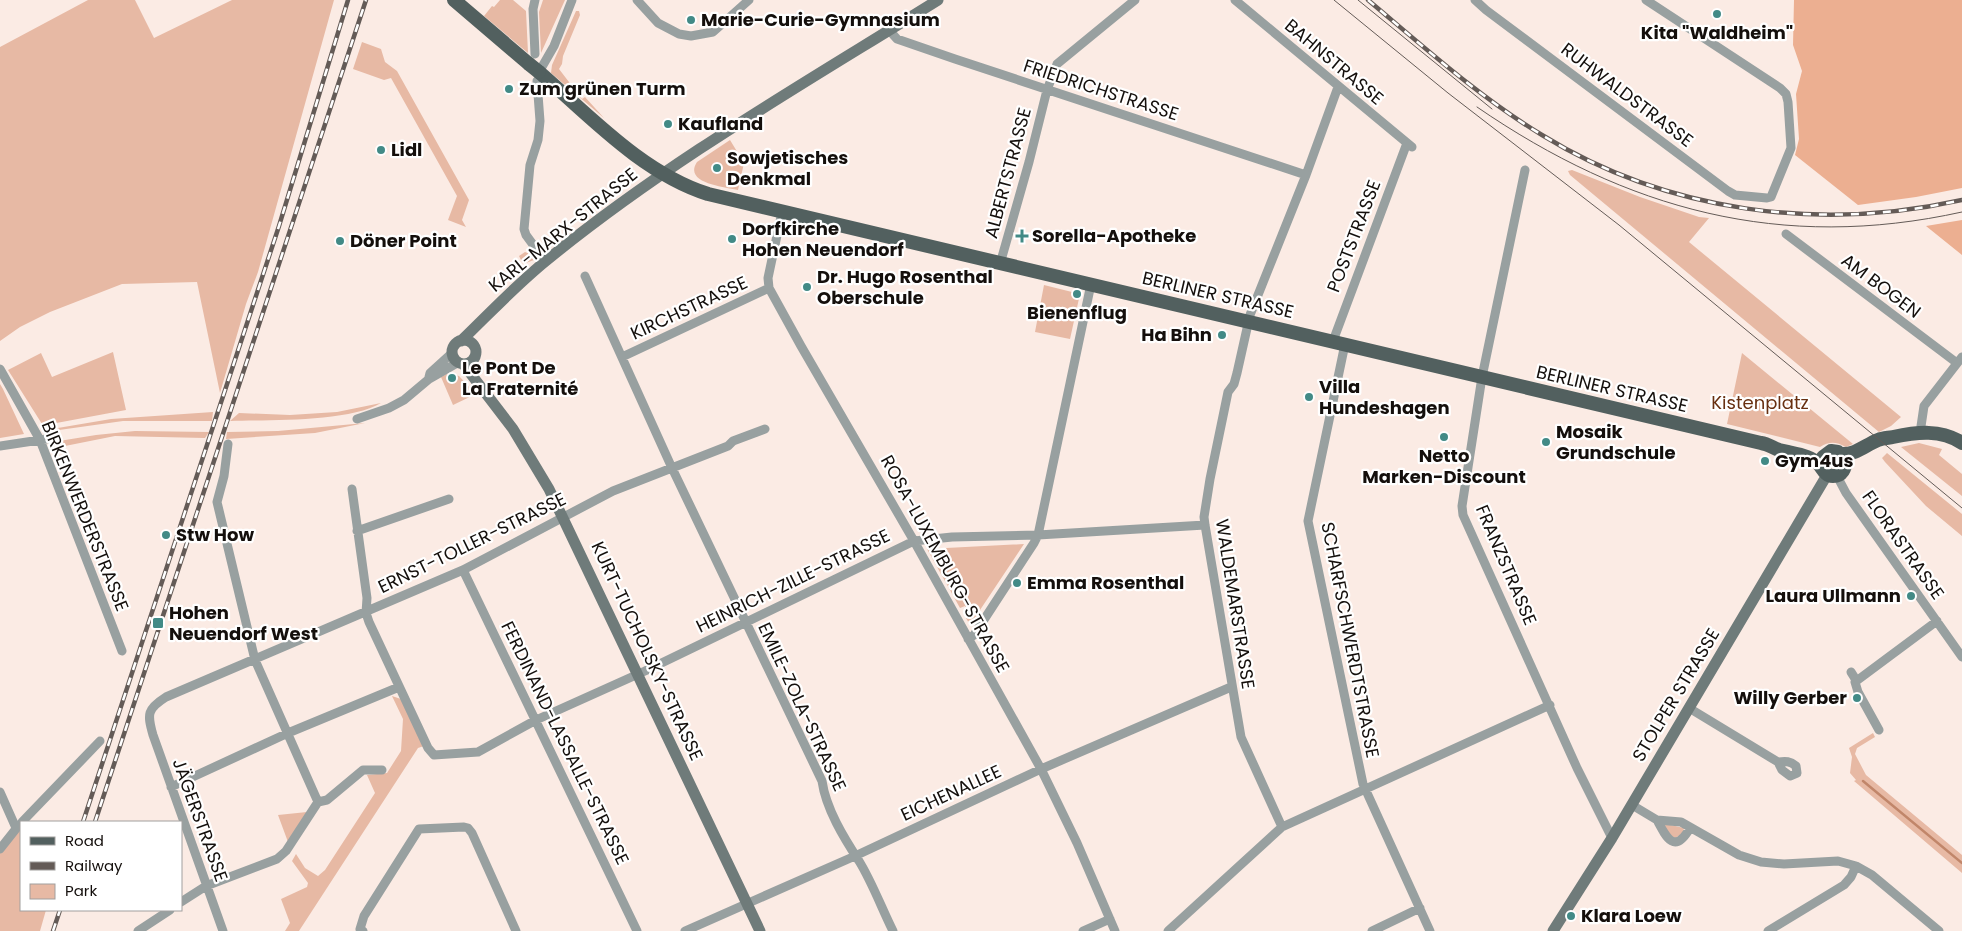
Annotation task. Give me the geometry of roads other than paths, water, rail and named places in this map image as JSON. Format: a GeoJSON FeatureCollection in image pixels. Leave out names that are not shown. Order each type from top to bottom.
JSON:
{"type":"FeatureCollection","features":[{"type":"Feature","properties":{"kind":"main road","name":"BERLINER STRASSE"},"geometry":{"type":"LineString","coordinates":[[454,0],[538,69],[619,141],[663,173],[702,192],[1000,264],[1769,444],[1776,449],[1833,465]]}},
{"type":"Feature","properties":{"kind":"main road","name":"KARL-MARX-STRASSE"},"geometry":{"type":"LineString","coordinates":[[486,316],[473,344],[476,352],[462,360],[455,344],[462,340],[486,316],[512,290],[545,261],[621,202],[663,173],[938,0]]}},
{"type":"Feature","properties":{"kind":"main road"},"geometry":{"type":"LineString","coordinates":[[462,340],[473,344]]}},
{"type":"Feature","properties":{"kind":"main road","name":"KURT-TUCHOLSKY-STRASSE"},"geometry":{"type":"LineString","coordinates":[[462,360],[526,450],[563,517],[760,931]]}},
{"type":"Feature","properties":{"kind":"main road"},"geometry":{"type":"LineString","coordinates":[[1922,433],[1962,447]]}},
{"type":"Feature","properties":{"kind":"main road"},"geometry":{"type":"LineString","coordinates":[[1833,465],[1902,434],[1940,433],[1962,443]]}},
{"type":"Feature","properties":{"kind":"main road","name":"STOLPER STRASSE"},"geometry":{"type":"LineString","coordinates":[[1553,931],[1632,805],[1833,465]]}},
{"type":"Feature","properties":{"kind":"street"},"geometry":{"type":"LineString","coordinates":[[535,0],[533,9],[540,121],[538,140],[530,165],[524,229],[526,235],[545,261]]}},
{"type":"Feature","properties":{"kind":"street"},"geometry":{"type":"LineString","coordinates":[[538,69],[554,46],[572,0]]}},
{"type":"Feature","properties":{"kind":"street"},"geometry":{"type":"LineString","coordinates":[[637,0],[658,23],[679,34],[691,36],[713,32],[749,0]]}},
{"type":"Feature","properties":{"kind":"street","name":"ALBERTSTRASSE"},"geometry":{"type":"LineString","coordinates":[[1000,264],[1029,162],[1046,90],[1057,64],[1136,0]]}},
{"type":"Feature","properties":{"kind":"street","name":"BAHNSTRASSE"},"geometry":{"type":"LineString","coordinates":[[1235,0],[1409,145]]}},
{"type":"Feature","properties":{"kind":"street","name":"RUHWALDSTRASSE"},"geometry":{"type":"LineString","coordinates":[[1475,0],[1728,191],[1735,195],[1767,198],[1772,195],[1791,148],[1786,94],[1780,88],[1646,0]]}},
{"type":"Feature","properties":{"kind":"street","name":"FRIEDRICHSTRASSE"},"geometry":{"type":"LineString","coordinates":[[889,30],[897,39],[1306,175]]}},
{"type":"Feature","properties":{"kind":"street","name":"WALDEMARSTRASSE"},"geometry":{"type":"LineString","coordinates":[[1282,826],[1243,745],[1231,686],[1204,516],[1227,397],[1237,372],[1248,322],[1306,175],[1338,87]]}},
{"type":"Feature","properties":{"kind":"street","name":"POSTSTRASSE"},"geometry":{"type":"LineString","coordinates":[[1339,342],[1409,145]]}},
{"type":"Feature","properties":{"kind":"street","name":"FRANZSTRASSE"},"geometry":{"type":"LineString","coordinates":[[1525,170],[1482,376],[1463,496],[1463,514],[1586,786],[1612,838]]}},
{"type":"Feature","properties":{"kind":"street"},"geometry":{"type":"LineString","coordinates":[[769,288],[768,278],[782,212]]}},
{"type":"Feature","properties":{"kind":"street","name":"AM BOGEN"},"geometry":{"type":"LineString","coordinates":[[1786,234],[1960,360]]}},
{"type":"Feature","properties":{"kind":"street","name":"EMILE-ZOLA-STRASSE"},"geometry":{"type":"LineString","coordinates":[[585,276],[672,468],[822,781],[824,794],[855,856],[860,862],[893,931]]}},
{"type":"Feature","properties":{"kind":"street"},"geometry":{"type":"LineString","coordinates":[[968,639],[984,620],[1038,535],[1091,284]]}},
{"type":"Feature","properties":{"kind":"street","name":"KIRCHSTRASSE"},"geometry":{"type":"LineString","coordinates":[[622,357],[769,288]]}},
{"type":"Feature","properties":{"kind":"street","name":"ROSA-LUXEMBURG-STRASSE"},"geometry":{"type":"LineString","coordinates":[[769,288],[800,346],[914,541],[1041,769],[1115,931]]}},
{"type":"Feature","properties":{"kind":"street","name":"SCHARFSCHWERDTSTRASSE"},"geometry":{"type":"LineString","coordinates":[[1339,342],[1308,521],[1365,790],[1430,931]]}},
{"type":"Feature","properties":{"kind":"street","name":"KARL-MARX-STRASSE"},"geometry":{"type":"LineString","coordinates":[[356,419],[389,408],[404,400],[428,379],[430,373],[462,360]]}},
{"type":"Feature","properties":{"kind":"street"},"geometry":{"type":"LineString","coordinates":[[1922,433],[1923,407],[1960,360]]}},
{"type":"Feature","properties":{"kind":"street","name":"BIRKENWERDERSTRASSE"},"geometry":{"type":"LineString","coordinates":[[0,369],[40,440],[122,651]]}},
{"type":"Feature","properties":{"kind":"street","name":"ERNST-TOLLER-STRASSE"},"geometry":{"type":"LineString","coordinates":[[149,720],[150,710],[166,697],[463,570],[613,490],[728,446],[733,441],[765,429]]}},
{"type":"Feature","properties":{"kind":"street"},"geometry":{"type":"LineString","coordinates":[[0,446],[52,438]]}},
{"type":"Feature","properties":{"kind":"street"},"geometry":{"type":"LineString","coordinates":[[228,444],[224,476],[217,502],[255,660],[318,802]]}},
{"type":"Feature","properties":{"kind":"street","name":"FLORASTRASSE"},"geometry":{"type":"LineString","coordinates":[[1833,465],[1846,493],[1962,657]]}},
{"type":"Feature","properties":{"kind":"street"},"geometry":{"type":"LineString","coordinates":[[170,787],[288,733],[399,687],[366,613],[367,598],[352,489]]}},
{"type":"Feature","properties":{"kind":"street"},"geometry":{"type":"LineString","coordinates":[[357,530],[449,498]]}},
{"type":"Feature","properties":{"kind":"street","name":"HEINRICH-ZILLE-STRASSE"},"geometry":{"type":"LineString","coordinates":[[399,687],[428,748],[434,755],[478,752],[536,720],[638,674],[914,541],[1205,525]]}},
{"type":"Feature","properties":{"kind":"street","name":"FERDINAND-LASSALLE-STRASSE"},"geometry":{"type":"LineString","coordinates":[[463,570],[637,931]]}},
{"type":"Feature","properties":{"kind":"street"},"geometry":{"type":"LineString","coordinates":[[1856,680],[1937,621]]}},
{"type":"Feature","properties":{"kind":"street"},"geometry":{"type":"LineString","coordinates":[[1851,672],[1856,680],[1855,686],[1879,730]]}},
{"type":"Feature","properties":{"kind":"street","name":"EICHENALLEE"},"geometry":{"type":"LineString","coordinates":[[685,931],[855,856],[1041,769],[1231,686]]}},
{"type":"Feature","properties":{"kind":"street"},"geometry":{"type":"LineString","coordinates":[[1168,931],[1282,826],[1550,705]]}},
{"type":"Feature","properties":{"kind":"street"},"geometry":{"type":"LineString","coordinates":[[1689,708],[1778,762]]}},
{"type":"Feature","properties":{"kind":"street","name":"JÄGERSTRASSE"},"geometry":{"type":"LineString","coordinates":[[149,720],[170,787],[224,931]]}},
{"type":"Feature","properties":{"kind":"street"},"geometry":{"type":"LineString","coordinates":[[23,821],[100,741]]}},
{"type":"Feature","properties":{"kind":"street"},"geometry":{"type":"LineString","coordinates":[[182,901],[206,886],[277,859],[286,851],[318,802],[327,800],[363,770],[382,770]]}},
{"type":"Feature","properties":{"kind":"street"},"geometry":{"type":"LineString","coordinates":[[0,792],[20,824],[0,849]]}},
{"type":"Feature","properties":{"kind":"street"},"geometry":{"type":"LineString","coordinates":[[1632,805],[1657,820],[1681,822],[1740,855],[1761,862],[1784,864],[1838,861],[1856,866],[1872,875],[1939,931]]}},
{"type":"Feature","properties":{"kind":"street"},"geometry":{"type":"LineString","coordinates":[[1657,820],[1665,836],[1673,842],[1683,840],[1690,828]]}},
{"type":"Feature","properties":{"kind":"street"},"geometry":{"type":"LineString","coordinates":[[361,930],[364,916],[419,830],[464,827],[468,828],[472,833],[516,931]]}},
{"type":"Feature","properties":{"kind":"street"},"geometry":{"type":"LineString","coordinates":[[1768,931],[1844,885],[1851,878],[1856,866]]}},
{"type":"Feature","properties":{"kind":"street"},"geometry":{"type":"LineString","coordinates":[[1372,931],[1420,908]]}},
{"type":"Feature","properties":{"kind":"street"},"geometry":{"type":"LineString","coordinates":[[138,931],[168,911]]}},
{"type":"Feature","properties":{"kind":"street"},"geometry":{"type":"LineString","coordinates":[[1083,931],[1110,920]]}},
{"type":"Feature","properties":{"kind":"waterway"},"geometry":{"type":"LineString","coordinates":[[1863,781],[1962,863]]}},
{"type":"Feature","properties":{"kind":"tram line"},"geometry":{"type":"LineString","coordinates":[[1334,0],[1448,93],[1619,225],[1962,508]]}},
{"type":"Feature","properties":{"kind":"tram line"},"geometry":{"type":"LineString","coordinates":[[1358,0],[1492,109]]}},
{"type":"Feature","properties":{"kind":"tram line"},"geometry":{"type":"LineString","coordinates":[[1477,107],[1533,143],[1591,172],[1649,196],[1708,213],[1769,224],[1831,227],[1895,223],[1962,212]]}},
{"type":"Feature","properties":{"kind":"railway"},"geometry":{"type":"LineString","coordinates":[[83,821],[279,226],[348,0]]}},
{"type":"Feature","properties":{"kind":"railway"},"geometry":{"type":"LineString","coordinates":[[95,821],[366,0]]}},
{"type":"Feature","properties":{"kind":"railway"},"geometry":{"type":"LineString","coordinates":[[1368,0],[1452,71],[1519,120],[1590,161],[1640,182],[1692,198],[1745,208],[1799,214],[1854,214],[1908,210],[1962,200]]}},
{"type":"Feature","properties":{"kind":"railway"},"geometry":{"type":"LineString","coordinates":[[53,931],[60,911]]}},
{"type":"Feature","properties":{"kind":"place","name":"Kita \"Waldheim\""},"geometry":{"type":"Point","coordinates":[1717,14]}},
{"type":"Feature","properties":{"kind":"place","name":"Marie-Curie-Gymnasium"},"geometry":{"type":"Point","coordinates":[691,20]}},
{"type":"Feature","properties":{"kind":"place","name":"Zum grünen Turm"},"geometry":{"type":"Point","coordinates":[509,89]}},
{"type":"Feature","properties":{"kind":"place","name":"Kaufland"},"geometry":{"type":"Point","coordinates":[668,124]}},
{"type":"Feature","properties":{"kind":"place","name":"Lidl"},"geometry":{"type":"Point","coordinates":[381,150]}},
{"type":"Feature","properties":{"kind":"place","name":"Sowjetisches Denkmal"},"geometry":{"type":"Point","coordinates":[717,168]}},
{"type":"Feature","properties":{"kind":"place","name":"Sorella-Apotheke"},"geometry":{"type":"Point","coordinates":[1022,236]}},
{"type":"Feature","properties":{"kind":"place","name":"Dorfkirche Hohen Neuendorf"},"geometry":{"type":"Point","coordinates":[732,239]}},
{"type":"Feature","properties":{"kind":"place","name":"Döner Point"},"geometry":{"type":"Point","coordinates":[340,241]}},
{"type":"Feature","properties":{"kind":"place","name":"Dr. Hugo Rosenthal Oberschule"},"geometry":{"type":"Point","coordinates":[807,287]}},
{"type":"Feature","properties":{"kind":"place","name":"Bienenflug"},"geometry":{"type":"Point","coordinates":[1077,294]}},
{"type":"Feature","properties":{"kind":"place","name":"Ha Bihn"},"geometry":{"type":"Point","coordinates":[1222,335]}},
{"type":"Feature","properties":{"kind":"place","name":"Le Pont De La Fraternité"},"geometry":{"type":"Point","coordinates":[452,378]}},
{"type":"Feature","properties":{"kind":"place","name":"Villa Hundeshagen"},"geometry":{"type":"Point","coordinates":[1309,397]}},
{"type":"Feature","properties":{"kind":"place","name":"Netto Marken-Discount"},"geometry":{"type":"Point","coordinates":[1444,437]}},
{"type":"Feature","properties":{"kind":"place","name":"Mosaik Grundschule"},"geometry":{"type":"Point","coordinates":[1546,442]}},
{"type":"Feature","properties":{"kind":"place","name":"Gym4us"},"geometry":{"type":"Point","coordinates":[1765,461]}},
{"type":"Feature","properties":{"kind":"place","name":"Stw How"},"geometry":{"type":"Point","coordinates":[166,535]}},
{"type":"Feature","properties":{"kind":"place","name":"Emma Rosenthal"},"geometry":{"type":"Point","coordinates":[1017,583]}},
{"type":"Feature","properties":{"kind":"place","name":"Laura Ullmann"},"geometry":{"type":"Point","coordinates":[1911,596]}},
{"type":"Feature","properties":{"kind":"place","name":"Hohen Neuendorf West"},"geometry":{"type":"Point","coordinates":[158,623]}},
{"type":"Feature","properties":{"kind":"place","name":"Willy Gerber"},"geometry":{"type":"Point","coordinates":[1857,698]}},
{"type":"Feature","properties":{"kind":"place","name":"Klara Loew"},"geometry":{"type":"Point","coordinates":[1571,916]}},
{"type":"Feature","properties":{"kind":"park label","name":"Kistenplatz"},"geometry":{"type":"Point","coordinates":[1760,403]}}]}
